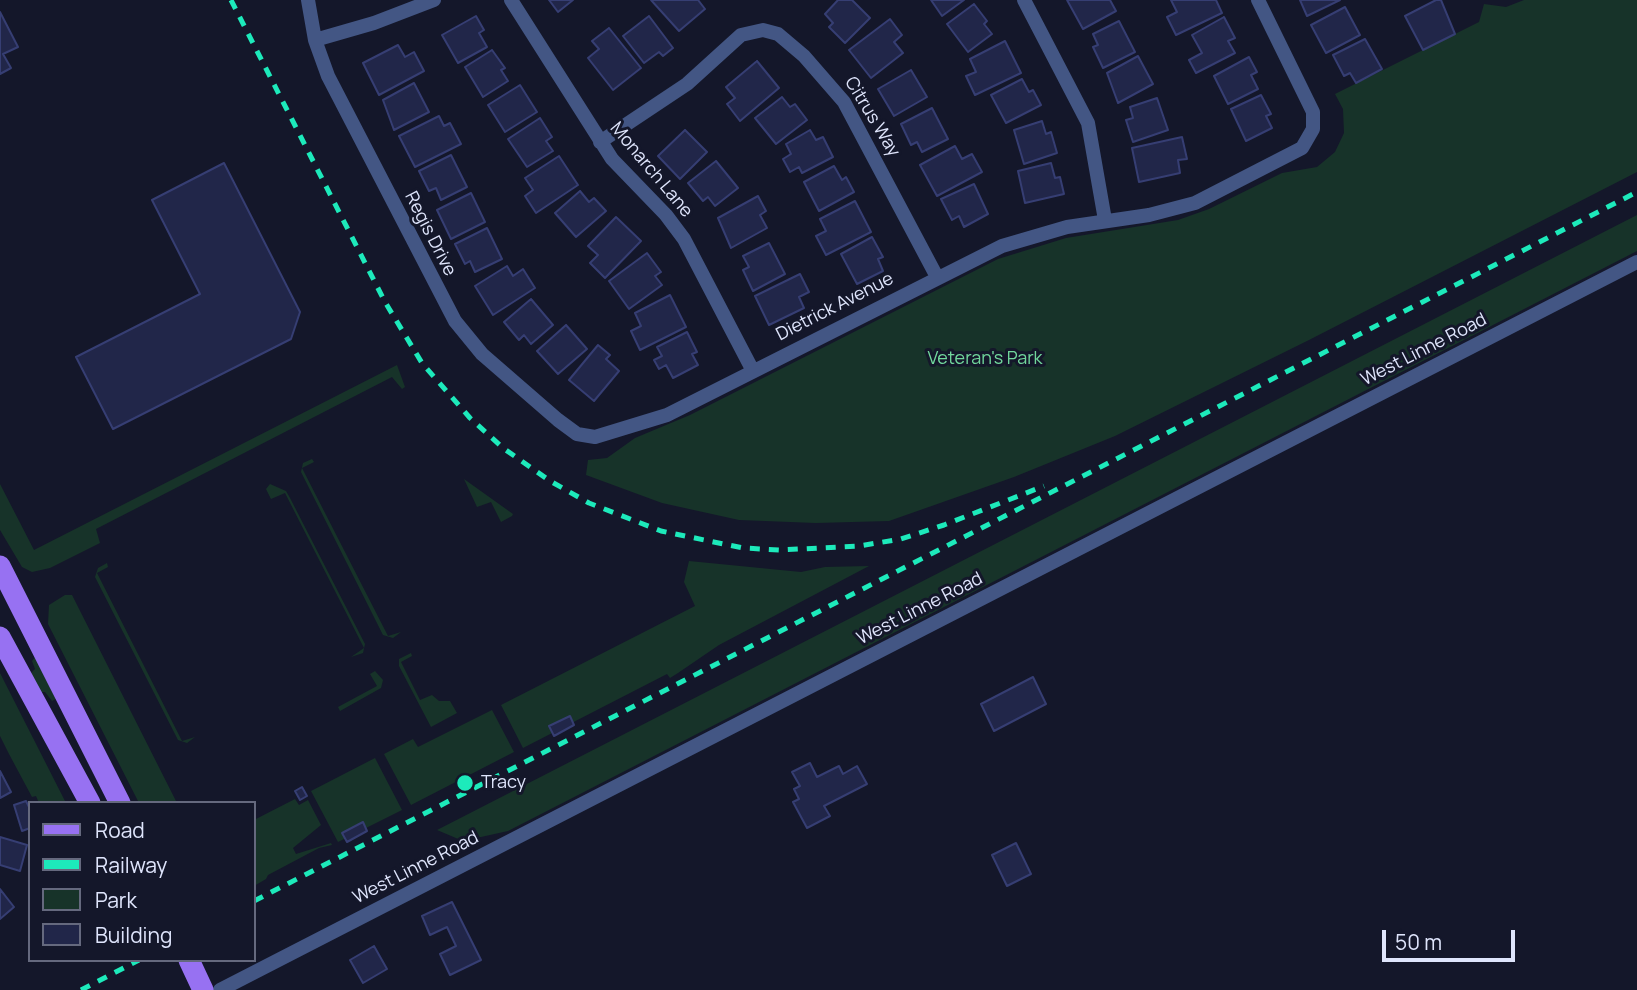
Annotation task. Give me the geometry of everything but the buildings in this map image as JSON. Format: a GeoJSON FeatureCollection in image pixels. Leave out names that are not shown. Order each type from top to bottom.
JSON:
{"type":"FeatureCollection","features":[{"type":"Feature","properties":{"kind":"main road"},"geometry":{"type":"LineString","coordinates":[[0,566],[119,801]]}},
{"type":"Feature","properties":{"kind":"main road"},"geometry":{"type":"LineString","coordinates":[[0,637],[89,801]]}},
{"type":"Feature","properties":{"kind":"main road"},"geometry":{"type":"LineString","coordinates":[[190,962],[203,990]]}},
{"type":"Feature","properties":{"kind":"street","name":"Regis Drive"},"geometry":{"type":"LineString","coordinates":[[308,0],[315,40],[328,76],[455,321],[498,370],[558,420],[586,436]]}},
{"type":"Feature","properties":{"kind":"street"},"geometry":{"type":"LineString","coordinates":[[315,40],[374,23],[434,0]]}},
{"type":"Feature","properties":{"kind":"street","name":"Monarch Lane"},"geometry":{"type":"LineString","coordinates":[[511,0],[600,142],[684,239],[753,371]]}},
{"type":"Feature","properties":{"kind":"street"},"geometry":{"type":"LineString","coordinates":[[1024,0],[1088,123],[1105,220]]}},
{"type":"Feature","properties":{"kind":"street","name":"Dietrick Avenue"},"geometry":{"type":"LineString","coordinates":[[586,436],[606,435],[655,420],[937,277],[1013,242],[1067,226],[1149,215],[1195,203],[1293,154],[1309,140],[1314,120],[1310,102],[1258,0]]}},
{"type":"Feature","properties":{"kind":"street","name":"Citrus Way"},"geometry":{"type":"LineString","coordinates":[[600,142],[677,91],[741,35],[763,30],[778,34],[804,56],[844,102],[937,277]]}},
{"type":"Feature","properties":{"kind":"street","name":"West Linne Road"},"geometry":{"type":"LineString","coordinates":[[220,990],[1637,262]]}},
{"type":"Feature","properties":{"kind":"green space","name":"Veteran's Park"},"geometry":{"type":"Polygon","coordinates":[[[1524,0],[1637,0],[1637,172],[1309,340],[1115,436],[1014,477],[889,521],[816,523],[739,520],[662,503],[586,475],[588,460],[607,458],[635,438],[690,415],[998,259],[1066,238],[1178,220],[1209,209],[1282,173],[1317,167],[1335,152],[1344,133],[1343,109],[1335,94],[1479,22],[1484,4],[1506,7],[1524,0]]]}},
{"type":"Feature","properties":{"kind":"green space"},"geometry":{"type":"Polygon","coordinates":[[[1637,215],[1637,251],[508,831],[463,841],[437,830],[1637,215]]]}},
{"type":"Feature","properties":{"kind":"green space"},"geometry":{"type":"Polygon","coordinates":[[[397,365],[405,387],[402,389],[392,377],[96,529],[100,543],[50,568],[32,572],[22,567],[0,530],[0,484],[34,550],[397,365]]]}},
{"type":"Feature","properties":{"kind":"green space"},"geometry":{"type":"Polygon","coordinates":[[[312,459],[314,462],[302,468],[388,636],[401,632],[393,638],[383,635],[301,472],[303,463],[312,459]]]}},
{"type":"Feature","properties":{"kind":"green space"},"geometry":{"type":"Polygon","coordinates":[[[464,479],[513,514],[512,516],[501,522],[491,502],[477,507],[464,479]]]}},
{"type":"Feature","properties":{"kind":"green space"},"geometry":{"type":"Polygon","coordinates":[[[270,484],[286,491],[290,498],[365,644],[363,653],[351,657],[364,648],[285,493],[271,499],[266,489],[270,484]]]}},
{"type":"Feature","properties":{"kind":"green space"},"geometry":{"type":"Polygon","coordinates":[[[689,561],[801,572],[825,567],[869,566],[719,645],[670,678],[667,674],[523,748],[501,705],[695,606],[684,582],[689,561]]]}},
{"type":"Feature","properties":{"kind":"green space"},"geometry":{"type":"Polygon","coordinates":[[[107,563],[108,567],[97,573],[182,741],[195,737],[187,743],[178,740],[95,577],[98,568],[107,563]]]}},
{"type":"Feature","properties":{"kind":"green space"},"geometry":{"type":"Polygon","coordinates":[[[65,595],[72,595],[176,801],[138,801],[48,624],[49,605],[65,595]]]}},
{"type":"Feature","properties":{"kind":"green space"},"geometry":{"type":"Polygon","coordinates":[[[411,653],[412,656],[401,662],[420,700],[432,695],[439,701],[450,701],[457,713],[431,727],[399,666],[399,659],[411,653]]]}},
{"type":"Feature","properties":{"kind":"green space"},"geometry":{"type":"Polygon","coordinates":[[[35,657],[56,699],[52,701],[45,692],[39,692],[31,673],[35,669],[32,661],[35,657]]]}},
{"type":"Feature","properties":{"kind":"green space"},"geometry":{"type":"Polygon","coordinates":[[[375,671],[383,680],[381,688],[340,711],[338,707],[377,686],[370,674],[375,671]]]}},
{"type":"Feature","properties":{"kind":"green space"},"geometry":{"type":"Polygon","coordinates":[[[0,673],[65,801],[38,801],[36,796],[32,797],[0,736],[0,673]]]}},
{"type":"Feature","properties":{"kind":"green space"},"geometry":{"type":"Polygon","coordinates":[[[492,710],[514,752],[411,805],[384,754],[413,739],[418,747],[492,710]]]}},
{"type":"Feature","properties":{"kind":"green space"},"geometry":{"type":"Polygon","coordinates":[[[375,758],[402,810],[338,842],[311,791],[375,758]]]}},
{"type":"Feature","properties":{"kind":"green space"},"geometry":{"type":"Polygon","coordinates":[[[295,799],[299,805],[308,800],[321,825],[293,848],[296,854],[331,843],[332,845],[319,848],[268,875],[256,885],[256,819],[295,799]]]}},
{"type":"Feature","properties":{"kind":"railway"},"geometry":{"type":"LineString","coordinates":[[231,0],[385,302],[422,363],[470,418],[503,448],[550,481],[589,503],[661,531],[743,548],[780,550],[859,546],[901,539],[1044,486]]}},
{"type":"Feature","properties":{"kind":"railway"},"geometry":{"type":"LineString","coordinates":[[256,900],[1637,192]]}},
{"type":"Feature","properties":{"kind":"railway"},"geometry":{"type":"LineString","coordinates":[[81,990],[135,962]]}},
{"type":"Feature","properties":{"kind":"place","name":"Tracy"},"geometry":{"type":"Point","coordinates":[465,783]}}]}
